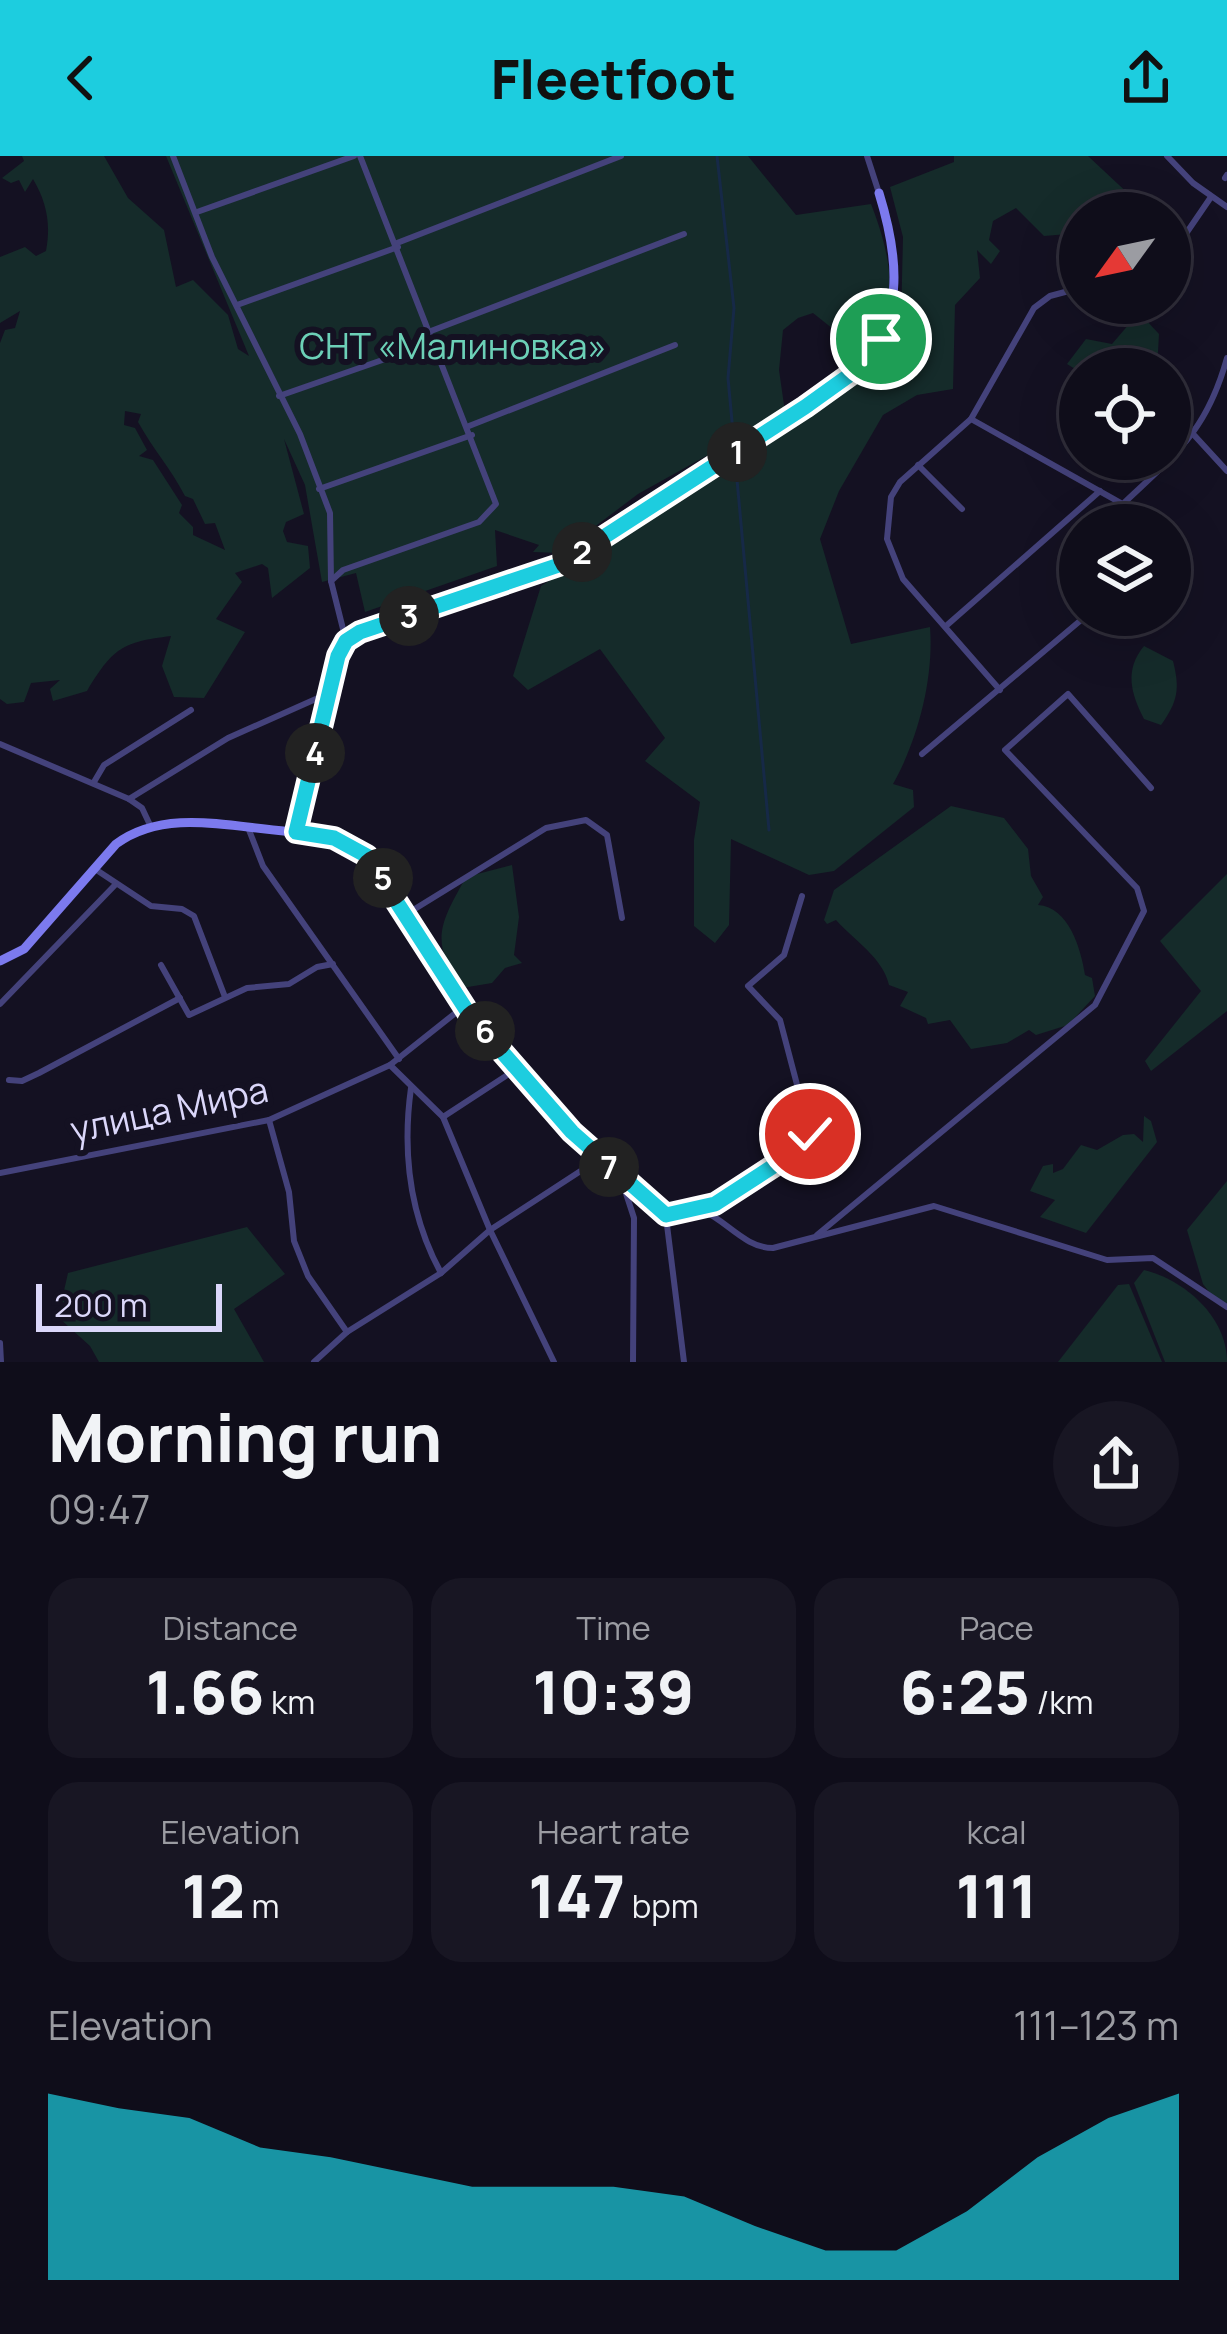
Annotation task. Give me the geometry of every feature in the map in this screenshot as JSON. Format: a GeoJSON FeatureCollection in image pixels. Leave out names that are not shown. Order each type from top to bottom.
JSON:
{"type":"FeatureCollection","features":[{"type":"Feature","properties":{"kind":"street"},"geometry":{"type":"LineString","coordinates":[[173,156],[212,257],[300,434],[334,536],[331,581],[346,641],[296,832]]}},
{"type":"Feature","properties":{"kind":"street"},"geometry":{"type":"LineString","coordinates":[[197,212],[357,156],[495,496],[488,517],[352,566],[331,581]]}},
{"type":"Feature","properties":{"kind":"street"},"geometry":{"type":"LineString","coordinates":[[237,305],[621,156]]}},
{"type":"Feature","properties":{"kind":"street"},"geometry":{"type":"LineString","coordinates":[[346,641],[360,632],[562,564],[851,374],[881,339],[895,296],[891,238],[867,156]]}},
{"type":"Feature","properties":{"kind":"street"},"geometry":{"type":"LineString","coordinates":[[1167,156],[1227,207]]}},
{"type":"Feature","properties":{"kind":"street"},"geometry":{"type":"LineString","coordinates":[[1191,226],[1211,197]]}},
{"type":"Feature","properties":{"kind":"street"},"geometry":{"type":"LineString","coordinates":[[431,331],[685,234]]}},
{"type":"Feature","properties":{"kind":"street"},"geometry":{"type":"LineString","coordinates":[[1000,690],[904,579],[887,539],[891,497],[918,464],[971,419],[1034,308],[1059,294]]}},
{"type":"Feature","properties":{"kind":"street"},"geometry":{"type":"LineString","coordinates":[[279,396],[435,342]]}},
{"type":"Feature","properties":{"kind":"street"},"geometry":{"type":"LineString","coordinates":[[319,489],[675,345]]}},
{"type":"Feature","properties":{"kind":"street"},"geometry":{"type":"LineString","coordinates":[[1125,502],[1194,434],[1214,404],[1226,361]]}},
{"type":"Feature","properties":{"kind":"street"},"geometry":{"type":"LineString","coordinates":[[971,419],[1128,504]]}},
{"type":"Feature","properties":{"kind":"street"},"geometry":{"type":"LineString","coordinates":[[1194,434],[1227,471]]}},
{"type":"Feature","properties":{"kind":"street"},"geometry":{"type":"LineString","coordinates":[[918,464],[962,509]]}},
{"type":"Feature","properties":{"kind":"street"},"geometry":{"type":"LineString","coordinates":[[946,626],[1100,491]]}},
{"type":"Feature","properties":{"kind":"street"},"geometry":{"type":"LineString","coordinates":[[922,754],[1063,636]]}},
{"type":"Feature","properties":{"kind":"street"},"geometry":{"type":"LineString","coordinates":[[129,799],[228,738],[329,693]]}},
{"type":"Feature","properties":{"kind":"street"},"geometry":{"type":"LineString","coordinates":[[817,1235],[1095,1006],[1144,911],[1143,897],[1129,879],[1005,750],[1068,694],[1150,788]]}},
{"type":"Feature","properties":{"kind":"street"},"geometry":{"type":"LineString","coordinates":[[94,782],[104,765],[191,710]]}},
{"type":"Feature","properties":{"kind":"street"},"geometry":{"type":"LineString","coordinates":[[0,744],[129,799],[142,808],[150,825]]}},
{"type":"Feature","properties":{"kind":"street"},"geometry":{"type":"LineString","coordinates":[[405,915],[546,828],[586,820],[607,835],[622,918]]}},
{"type":"Feature","properties":{"kind":"street"},"geometry":{"type":"LineString","coordinates":[[0,961],[19,952],[116,844],[150,825],[182,822],[296,832],[334,838],[357,849],[377,869],[463,1007],[599,1159],[666,1215],[674,1249],[684,1362]]}},
{"type":"Feature","properties":{"kind":"street"},"geometry":{"type":"LineString","coordinates":[[249,830],[262,866],[399,1059]]}},
{"type":"Feature","properties":{"kind":"street"},"geometry":{"type":"LineString","coordinates":[[95,868],[151,906],[182,909],[194,916],[225,997]]}},
{"type":"Feature","properties":{"kind":"street"},"geometry":{"type":"LineString","coordinates":[[0,1004],[115,885]]}},
{"type":"Feature","properties":{"kind":"street"},"geometry":{"type":"LineString","coordinates":[[666,1215],[702,1210],[803,1147],[810,1134],[780,1020],[748,986],[784,955],[802,896]]}},
{"type":"Feature","properties":{"kind":"street"},"geometry":{"type":"LineString","coordinates":[[19,952],[31,967]]}},
{"type":"Feature","properties":{"kind":"street"},"geometry":{"type":"LineString","coordinates":[[161,964],[189,1015],[225,997],[259,986],[289,984],[317,967],[333,964]]}},
{"type":"Feature","properties":{"kind":"street"},"geometry":{"type":"LineString","coordinates":[[0,1074],[22,1081],[180,998]]}},
{"type":"Feature","properties":{"kind":"street","name":"улица Мира"},"geometry":{"type":"LineString","coordinates":[[0,1173],[269,1120],[338,1093],[390,1065],[463,1007]]}},
{"type":"Feature","properties":{"kind":"street"},"geometry":{"type":"LineString","coordinates":[[390,1065],[443,1117],[490,1230],[554,1362]]}},
{"type":"Feature","properties":{"kind":"street"},"geometry":{"type":"LineString","coordinates":[[443,1117],[518,1068]]}},
{"type":"Feature","properties":{"kind":"street"},"geometry":{"type":"LineString","coordinates":[[0,1087],[9,1079]]}},
{"type":"Feature","properties":{"kind":"street"},"geometry":{"type":"LineString","coordinates":[[411,1088],[405,1163],[427,1243],[441,1273]]}},
{"type":"Feature","properties":{"kind":"street"},"geometry":{"type":"LineString","coordinates":[[269,1120],[289,1192],[294,1241],[308,1276],[347,1332]]}},
{"type":"Feature","properties":{"kind":"street"},"geometry":{"type":"LineString","coordinates":[[314,1362],[347,1332],[441,1273],[490,1230],[599,1159]]}},
{"type":"Feature","properties":{"kind":"street"},"geometry":{"type":"LineString","coordinates":[[620,1175],[634,1218],[633,1362]]}},
{"type":"Feature","properties":{"kind":"street"},"geometry":{"type":"LineString","coordinates":[[702,1210],[760,1248],[934,1206],[1107,1260],[1153,1258],[1227,1307]]}},
{"type":"Feature","properties":{"kind":"street"},"geometry":{"type":"LineString","coordinates":[[0,1343],[1,1362]]}},
{"type":"Feature","properties":{"kind":"green space","name":"СНТ «Малиновка»"},"geometry":{"type":"Polygon","coordinates":[[[22,156],[104,156],[128,198],[164,230],[176,287],[193,280],[228,315],[238,349],[249,356],[166,156],[748,156],[796,215],[871,204],[885,250],[888,300],[876,328],[833,329],[813,313],[798,318],[783,330],[779,370],[785,412],[638,494],[560,553],[533,552],[539,545],[495,530],[497,566],[365,612],[356,573],[322,582],[305,485],[284,439],[304,514],[286,522],[283,531],[287,542],[308,546],[310,568],[272,598],[268,568],[262,564],[235,573],[242,582],[216,619],[245,632],[204,698],[174,697],[162,666],[171,636],[120,650],[87,691],[53,701],[50,689],[60,680],[31,683],[24,702],[7,704],[0,699],[0,343],[5,330],[15,328],[20,311],[0,323],[0,257],[25,247],[36,256],[46,251],[48,232],[45,205],[33,179],[25,192],[19,180],[11,183],[2,178],[24,161],[22,156]],[[125,411],[124,425],[135,428],[147,450],[139,456],[153,460],[182,505],[179,513],[193,527],[193,535],[225,550],[215,523],[205,524],[193,499],[185,496],[144,432],[138,422],[141,414],[125,411]]]}},
{"type":"Feature","properties":{"kind":"green space"},"geometry":{"type":"Polygon","coordinates":[[[954,156],[1088,156],[1127,192],[1059,192],[1059,235],[1044,236],[1016,208],[993,221],[989,240],[1000,251],[991,264],[977,250],[980,278],[955,305],[953,389],[917,395],[883,415],[839,491],[820,539],[851,644],[930,627],[922,708],[893,784],[913,790],[914,807],[834,871],[809,875],[731,839],[729,925],[715,943],[694,926],[694,840],[700,802],[645,761],[665,738],[600,649],[528,690],[513,676],[541,586],[795,425],[865,370],[901,322],[903,237],[890,187],[954,162],[954,156]]]}},
{"type":"Feature","properties":{"kind":"green space"},"geometry":{"type":"Polygon","coordinates":[[[1129,324],[1150,324],[1159,334],[1158,348],[1079,348],[1086,339],[1112,344],[1129,324]]]}},
{"type":"Feature","properties":{"kind":"green space"},"geometry":{"type":"Polygon","coordinates":[[[1144,646],[1173,661],[1176,695],[1161,725],[1144,719],[1133,691],[1134,664],[1144,646]]]}},
{"type":"Feature","properties":{"kind":"green space"},"geometry":{"type":"Polygon","coordinates":[[[951,806],[1004,818],[1028,849],[1031,876],[1043,897],[1038,905],[1065,921],[1077,942],[1085,975],[1092,978],[1095,996],[1068,1025],[1036,1035],[1029,1030],[1007,1043],[971,1049],[950,1020],[928,1024],[926,1018],[900,1006],[908,992],[889,985],[875,958],[836,920],[827,924],[824,920],[834,890],[951,806]]]}},
{"type":"Feature","properties":{"kind":"green space"},"geometry":{"type":"Polygon","coordinates":[[[512,865],[519,917],[514,955],[522,963],[505,968],[492,983],[462,988],[442,945],[445,920],[466,877],[512,865]]]}},
{"type":"Feature","properties":{"kind":"green space"},"geometry":{"type":"Polygon","coordinates":[[[1227,874],[1227,1011],[1151,1071],[1145,1061],[1201,991],[1160,941],[1227,874]]]}},
{"type":"Feature","properties":{"kind":"green space"},"geometry":{"type":"Polygon","coordinates":[[[1144,1116],[1151,1121],[1157,1142],[1086,1233],[1040,1217],[1055,1200],[1030,1191],[1043,1166],[1053,1164],[1053,1173],[1063,1169],[1081,1145],[1097,1150],[1134,1134],[1143,1142],[1144,1116]]]}},
{"type":"Feature","properties":{"kind":"green space"},"geometry":{"type":"Polygon","coordinates":[[[1227,1181],[1227,1303],[1220,1306],[1203,1284],[1187,1230],[1227,1181]]]}},
{"type":"Feature","properties":{"kind":"green space"},"geometry":{"type":"Polygon","coordinates":[[[247,1227],[285,1274],[234,1309],[264,1362],[99,1362],[90,1346],[58,1317],[68,1273],[247,1227]]]}},
{"type":"Feature","properties":{"kind":"green space"},"geometry":{"type":"Polygon","coordinates":[[[1144,1270],[1174,1282],[1201,1303],[1220,1330],[1227,1362],[1165,1362],[1134,1283],[1144,1270]]]}},
{"type":"Feature","properties":{"kind":"green space"},"geometry":{"type":"Polygon","coordinates":[[[1129,1284],[1162,1362],[1058,1362],[1118,1285],[1129,1284]]]}},
{"type":"Feature","properties":{"kind":"waterway"},"geometry":{"type":"LineString","coordinates":[[717,156],[734,308],[728,378],[734,443]]}},
{"type":"Feature","properties":{"kind":"waterway"},"geometry":{"type":"LineString","coordinates":[[735,458],[769,830]]}},
{"type":"Feature","properties":{"kind":"route"},"geometry":{"type":"LineString","coordinates":[[810,1134],[803,1147],[715,1204],[687,1214],[666,1215],[572,1132],[469,1014],[367,856],[334,838],[296,832],[340,648],[346,641],[360,632],[562,564],[805,407],[851,374],[881,339]]}}]}
